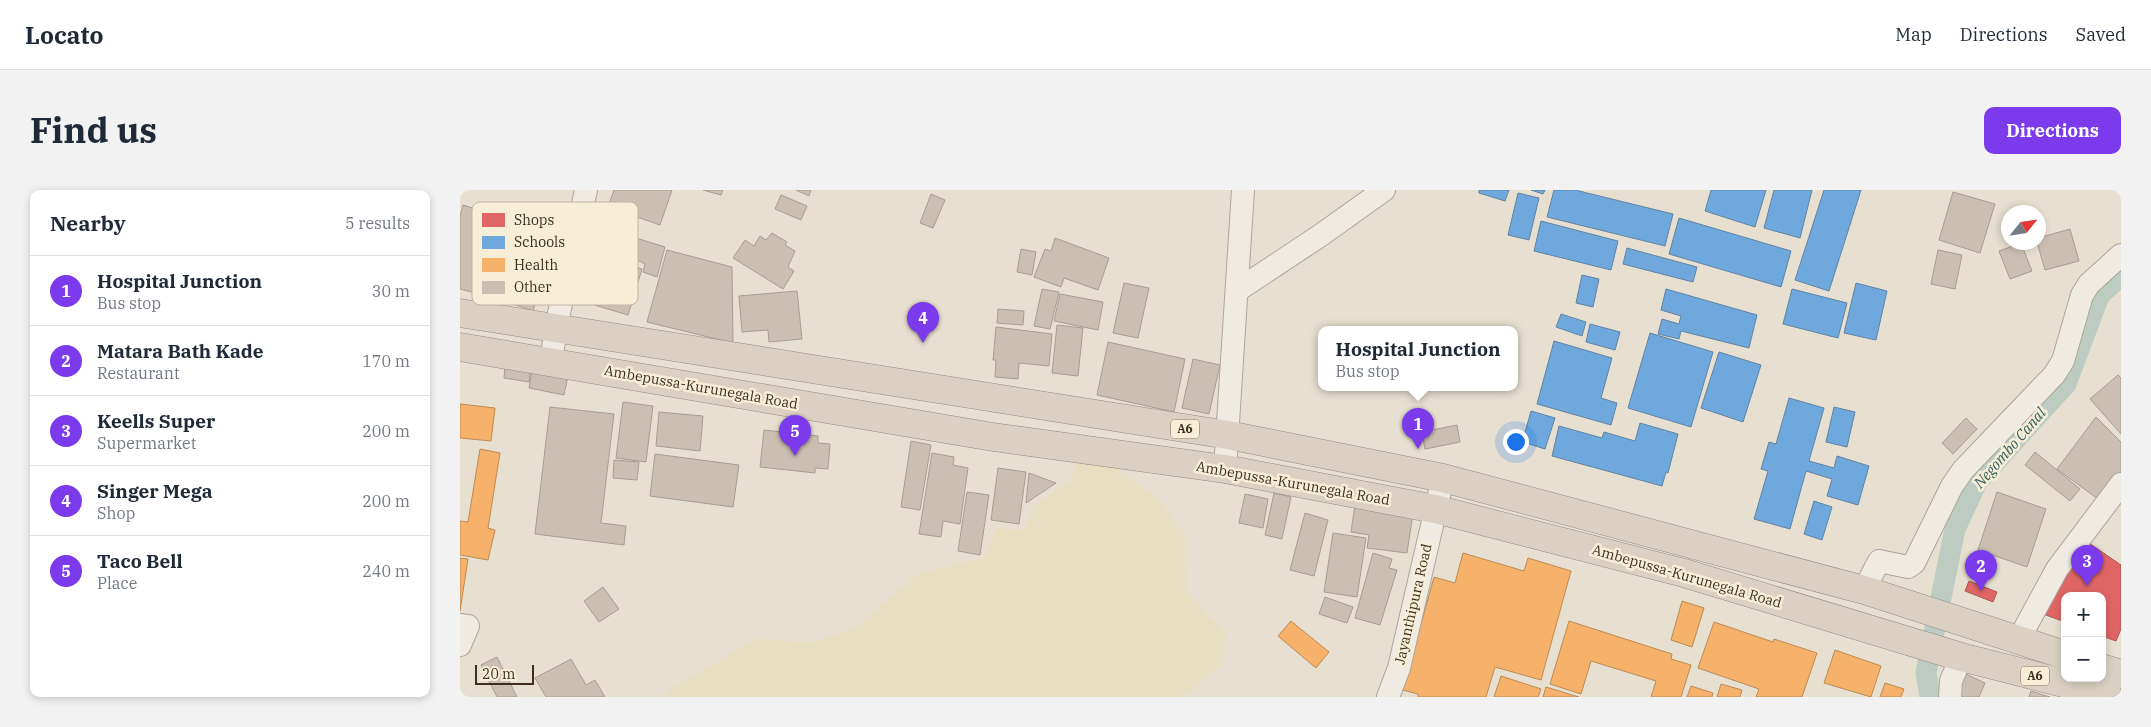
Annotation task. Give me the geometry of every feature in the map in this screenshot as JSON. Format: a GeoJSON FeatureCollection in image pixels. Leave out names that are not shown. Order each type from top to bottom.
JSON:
{"type":"FeatureCollection","features":[{"type":"Feature","properties":{"kind":"highway","name":"A6"},"geometry":{"type":"LineString","coordinates":[[460,313],[1228,436],[1443,478],[1864,590],[2019,638],[2061,654]]}},
{"type":"Feature","properties":{"kind":"highway","name":"Ambepussa-Kurunegala Road"},"geometry":{"type":"LineString","coordinates":[[460,347],[993,437],[1225,469],[1435,509],[1684,573],[1961,657],[2075,686],[2108,697]]}},
{"type":"Feature","properties":{"kind":"highway"},"geometry":{"type":"LineString","coordinates":[[2106,669],[2121,674]]}},
{"type":"Feature","properties":{"kind":"street"},"geometry":{"type":"LineString","coordinates":[[1225,469],[1243,190]]}},
{"type":"Feature","properties":{"kind":"street"},"geometry":{"type":"LineString","coordinates":[[1238,290],[1321,235],[1384,190]]}},
{"type":"Feature","properties":{"kind":"street"},"geometry":{"type":"LineString","coordinates":[[1864,590],[1879,561],[1908,567],[1914,563],[1952,486],[1963,470],[2054,375],[2063,361],[2082,295],[2089,284],[2121,255]]}},
{"type":"Feature","properties":{"kind":"street"},"geometry":{"type":"LineString","coordinates":[[551,362],[561,305]]}},
{"type":"Feature","properties":{"kind":"street","name":"Jayanthipura Road"},"geometry":{"type":"LineString","coordinates":[[1388,697],[1399,668],[1443,478]]}},
{"type":"Feature","properties":{"kind":"street"},"geometry":{"type":"LineString","coordinates":[[2019,638],[2057,569],[2121,484]]}},
{"type":"Feature","properties":{"kind":"street"},"geometry":{"type":"LineString","coordinates":[[460,626],[468,626],[460,645]]}},
{"type":"Feature","properties":{"kind":"street"},"geometry":{"type":"LineString","coordinates":[[1950,697],[1952,681],[1961,657]]}},
{"type":"Feature","properties":{"kind":"shaded area"},"geometry":{"type":"Polygon","coordinates":[[[1080,454],[1108,462],[1160,501],[1185,536],[1186,592],[1227,635],[1222,664],[1183,697],[664,697],[671,689],[757,638],[810,643],[858,627],[917,574],[984,558],[996,528],[1024,531],[1033,507],[1070,481],[1080,454]]]}},
{"type":"Feature","properties":{"kind":"building: Shops"},"geometry":{"type":"Polygon","coordinates":[[[2086,541],[2121,565],[2121,629],[2116,641],[2106,637],[2106,592],[2061,592],[2061,621],[2035,611],[2086,541]]]}},
{"type":"Feature","properties":{"kind":"building: Shops"},"geometry":{"type":"Polygon","coordinates":[[[1969,581],[1997,592],[1993,602],[1965,591],[1969,581]]]}},
{"type":"Feature","properties":{"kind":"building: Schools"},"geometry":{"type":"Polygon","coordinates":[[[1479,190],[1509,190],[1505,201],[1479,193],[1479,190]]]}},
{"type":"Feature","properties":{"kind":"building: Schools"},"geometry":{"type":"Polygon","coordinates":[[[1531,190],[1545,190],[1543,194],[1531,190]]]}},
{"type":"Feature","properties":{"kind":"building: Schools"},"geometry":{"type":"Polygon","coordinates":[[[1554,190],[1575,190],[1673,214],[1665,246],[1547,217],[1554,190]]]}},
{"type":"Feature","properties":{"kind":"building: Schools"},"geometry":{"type":"Polygon","coordinates":[[[1711,190],[1766,190],[1755,227],[1705,211],[1711,190]]]}},
{"type":"Feature","properties":{"kind":"building: Schools"},"geometry":{"type":"Polygon","coordinates":[[[1774,190],[1812,190],[1800,238],[1764,228],[1774,190]]]}},
{"type":"Feature","properties":{"kind":"building: Schools"},"geometry":{"type":"Polygon","coordinates":[[[1824,190],[1861,190],[1829,291],[1795,280],[1824,190]]]}},
{"type":"Feature","properties":{"kind":"building: Schools"},"geometry":{"type":"Polygon","coordinates":[[[1518,193],[1539,198],[1529,240],[1508,235],[1518,193]]]}},
{"type":"Feature","properties":{"kind":"building: Schools"},"geometry":{"type":"Polygon","coordinates":[[[1679,218],[1791,251],[1781,287],[1669,254],[1679,218]]]}},
{"type":"Feature","properties":{"kind":"building: Schools"},"geometry":{"type":"Polygon","coordinates":[[[1541,221],[1618,241],[1611,270],[1534,251],[1541,221]]]}},
{"type":"Feature","properties":{"kind":"building: Schools"},"geometry":{"type":"Polygon","coordinates":[[[1627,248],[1697,267],[1693,282],[1623,264],[1627,248]]]}},
{"type":"Feature","properties":{"kind":"building: Schools"},"geometry":{"type":"Polygon","coordinates":[[[1582,275],[1599,279],[1593,307],[1576,303],[1582,275]]]}},
{"type":"Feature","properties":{"kind":"building: Schools"},"geometry":{"type":"Polygon","coordinates":[[[1856,283],[1887,291],[1876,340],[1844,333],[1856,283]]]}},
{"type":"Feature","properties":{"kind":"building: Schools"},"geometry":{"type":"Polygon","coordinates":[[[1666,289],[1757,315],[1749,348],[1681,331],[1679,339],[1658,334],[1662,319],[1679,324],[1681,316],[1661,310],[1666,289]]]}},
{"type":"Feature","properties":{"kind":"building: Schools"},"geometry":{"type":"Polygon","coordinates":[[[1792,289],[1847,303],[1838,338],[1783,324],[1792,289]]]}},
{"type":"Feature","properties":{"kind":"building: Schools"},"geometry":{"type":"Polygon","coordinates":[[[1561,314],[1586,322],[1582,336],[1556,327],[1561,314]]]}},
{"type":"Feature","properties":{"kind":"building: Schools"},"geometry":{"type":"Polygon","coordinates":[[[1590,324],[1620,332],[1615,350],[1586,342],[1590,324]]]}},
{"type":"Feature","properties":{"kind":"building: Schools"},"geometry":{"type":"Polygon","coordinates":[[[1650,333],[1713,352],[1691,427],[1628,408],[1650,333]]]}},
{"type":"Feature","properties":{"kind":"building: Schools"},"geometry":{"type":"Polygon","coordinates":[[[1554,341],[1612,358],[1601,398],[1617,403],[1611,425],[1537,404],[1554,341]]]}},
{"type":"Feature","properties":{"kind":"building: Schools"},"geometry":{"type":"Polygon","coordinates":[[[1719,352],[1761,365],[1743,422],[1701,408],[1719,352]]]}},
{"type":"Feature","properties":{"kind":"building: Schools"},"geometry":{"type":"Polygon","coordinates":[[[1789,398],[1824,408],[1809,461],[1834,468],[1837,456],[1869,466],[1858,505],[1827,496],[1832,479],[1806,471],[1790,529],[1754,519],[1768,471],[1761,469],[1769,442],[1776,444],[1789,398]]]}},
{"type":"Feature","properties":{"kind":"building: Schools"},"geometry":{"type":"Polygon","coordinates":[[[1834,407],[1855,412],[1847,447],[1826,442],[1834,407]]]}},
{"type":"Feature","properties":{"kind":"building: Schools"},"geometry":{"type":"Polygon","coordinates":[[[1531,411],[1555,418],[1545,449],[1510,438],[1512,432],[1524,436],[1531,411]]]}},
{"type":"Feature","properties":{"kind":"building: Schools"},"geometry":{"type":"Polygon","coordinates":[[[1640,423],[1678,434],[1668,473],[1666,472],[1662,486],[1552,456],[1559,426],[1602,438],[1604,432],[1635,441],[1640,423]]]}},
{"type":"Feature","properties":{"kind":"building: Schools"},"geometry":{"type":"Polygon","coordinates":[[[1814,501],[1832,507],[1822,540],[1804,534],[1814,501]]]}},
{"type":"Feature","properties":{"kind":"building: Health"},"geometry":{"type":"Polygon","coordinates":[[[460,404],[495,408],[491,441],[460,438],[460,404]]]}},
{"type":"Feature","properties":{"kind":"building: Health"},"geometry":{"type":"Polygon","coordinates":[[[480,449],[500,453],[488,528],[495,530],[488,560],[460,555],[460,521],[468,522],[480,449]]]}},
{"type":"Feature","properties":{"kind":"building: Health"},"geometry":{"type":"Polygon","coordinates":[[[1463,553],[1524,571],[1528,558],[1571,571],[1541,680],[1495,667],[1486,697],[1418,697],[1418,694],[1403,690],[1434,577],[1455,583],[1463,553]]]}},
{"type":"Feature","properties":{"kind":"building: Health"},"geometry":{"type":"Polygon","coordinates":[[[460,558],[468,559],[460,611],[460,558]]]}},
{"type":"Feature","properties":{"kind":"building: Health"},"geometry":{"type":"Polygon","coordinates":[[[1682,601],[1704,608],[1692,647],[1671,640],[1682,601]]]}},
{"type":"Feature","properties":{"kind":"building: Health"},"geometry":{"type":"Polygon","coordinates":[[[1291,621],[1329,652],[1316,668],[1278,636],[1291,621]]]}},
{"type":"Feature","properties":{"kind":"building: Health"},"geometry":{"type":"Polygon","coordinates":[[[1569,621],[1672,654],[1671,659],[1691,665],[1681,697],[1651,697],[1656,681],[1591,661],[1581,694],[1550,684],[1569,621]]]}},
{"type":"Feature","properties":{"kind":"building: Health"},"geometry":{"type":"Polygon","coordinates":[[[1714,622],[1773,642],[1774,639],[1817,653],[1802,697],[1756,697],[1759,689],[1698,668],[1714,622]]]}},
{"type":"Feature","properties":{"kind":"building: Health"},"geometry":{"type":"Polygon","coordinates":[[[1835,650],[1881,666],[1871,697],[1824,683],[1835,650]]]}},
{"type":"Feature","properties":{"kind":"building: Health"},"geometry":{"type":"Polygon","coordinates":[[[1501,676],[1541,689],[1538,697],[1494,697],[1501,676]]]}},
{"type":"Feature","properties":{"kind":"building: Health"},"geometry":{"type":"Polygon","coordinates":[[[1885,683],[1904,689],[1901,697],[1880,697],[1885,683]]]}},
{"type":"Feature","properties":{"kind":"building: Health"},"geometry":{"type":"Polygon","coordinates":[[[1721,684],[1742,690],[1740,697],[1717,697],[1721,684]]]}},
{"type":"Feature","properties":{"kind":"building: Health"},"geometry":{"type":"Polygon","coordinates":[[[1691,686],[1713,693],[1712,697],[1687,697],[1691,686]]]}},
{"type":"Feature","properties":{"kind":"building: Health"},"geometry":{"type":"Polygon","coordinates":[[[1546,687],[1579,697],[1543,697],[1546,687]]]}},
{"type":"Feature","properties":{"kind":"building: Other"},"geometry":{"type":"Polygon","coordinates":[[[614,190],[672,190],[660,225],[638,217],[638,202],[610,202],[614,190]]]}},
{"type":"Feature","properties":{"kind":"building: Other"},"geometry":{"type":"Polygon","coordinates":[[[703,190],[723,190],[721,195],[703,190]]]}},
{"type":"Feature","properties":{"kind":"building: Other"},"geometry":{"type":"Polygon","coordinates":[[[796,190],[811,190],[809,196],[796,190]]]}},
{"type":"Feature","properties":{"kind":"building: Other"},"geometry":{"type":"Polygon","coordinates":[[[1953,192],[1995,204],[1980,253],[1939,240],[1953,192]]]}},
{"type":"Feature","properties":{"kind":"building: Other"},"geometry":{"type":"Polygon","coordinates":[[[931,194],[945,200],[933,228],[920,223],[931,194]]]}},
{"type":"Feature","properties":{"kind":"building: Other"},"geometry":{"type":"Polygon","coordinates":[[[781,195],[807,206],[801,220],[775,209],[781,195]]]}},
{"type":"Feature","properties":{"kind":"building: Other"},"geometry":{"type":"Polygon","coordinates":[[[463,205],[472,208],[472,292],[460,289],[460,216],[463,205]]]}},
{"type":"Feature","properties":{"kind":"building: Other"},"geometry":{"type":"Polygon","coordinates":[[[2070,229],[2079,261],[2045,270],[2039,250],[2046,250],[2046,236],[2070,229]]]}},
{"type":"Feature","properties":{"kind":"building: Other"},"geometry":{"type":"Polygon","coordinates":[[[772,233],[787,242],[785,245],[795,251],[788,267],[794,271],[783,289],[733,258],[745,240],[754,246],[760,236],[766,240],[772,233]]]}},
{"type":"Feature","properties":{"kind":"building: Other"},"geometry":{"type":"Polygon","coordinates":[[[1055,238],[1109,258],[1098,290],[1064,278],[1061,287],[1034,277],[1045,249],[1051,251],[1055,238]]]}},
{"type":"Feature","properties":{"kind":"building: Other"},"geometry":{"type":"Polygon","coordinates":[[[638,239],[665,247],[657,277],[643,272],[645,264],[638,260],[638,239]]]}},
{"type":"Feature","properties":{"kind":"building: Other"},"geometry":{"type":"Polygon","coordinates":[[[1021,249],[1036,252],[1032,275],[1017,272],[1021,249]]]}},
{"type":"Feature","properties":{"kind":"building: Other"},"geometry":{"type":"Polygon","coordinates":[[[667,250],[732,267],[733,343],[647,322],[667,250]]]}},
{"type":"Feature","properties":{"kind":"building: Other"},"geometry":{"type":"Polygon","coordinates":[[[1938,250],[1962,255],[1955,289],[1931,284],[1938,250]]]}},
{"type":"Feature","properties":{"kind":"building: Other"},"geometry":{"type":"Polygon","coordinates":[[[2024,250],[2032,271],[2010,279],[1999,251],[2024,250]]]}},
{"type":"Feature","properties":{"kind":"building: Other"},"geometry":{"type":"Polygon","coordinates":[[[638,268],[642,269],[638,282],[638,268]]]}},
{"type":"Feature","properties":{"kind":"building: Other"},"geometry":{"type":"Polygon","coordinates":[[[1124,283],[1149,288],[1138,338],[1113,333],[1124,283]]]}},
{"type":"Feature","properties":{"kind":"building: Other"},"geometry":{"type":"Polygon","coordinates":[[[1042,289],[1059,292],[1050,329],[1034,326],[1042,289]]]}},
{"type":"Feature","properties":{"kind":"building: Other"},"geometry":{"type":"Polygon","coordinates":[[[797,291],[802,339],[769,342],[768,330],[742,332],[739,296],[797,291]]]}},
{"type":"Feature","properties":{"kind":"building: Other"},"geometry":{"type":"Polygon","coordinates":[[[1060,294],[1103,302],[1098,330],[1054,321],[1060,294]]]}},
{"type":"Feature","properties":{"kind":"building: Other"},"geometry":{"type":"Polygon","coordinates":[[[516,305],[535,305],[533,311],[516,305]]]}},
{"type":"Feature","properties":{"kind":"building: Other"},"geometry":{"type":"Polygon","coordinates":[[[594,305],[631,305],[628,315],[594,305]]]}},
{"type":"Feature","properties":{"kind":"building: Other"},"geometry":{"type":"Polygon","coordinates":[[[998,309],[1024,311],[1023,325],[997,323],[998,309]]]}},
{"type":"Feature","properties":{"kind":"building: Other"},"geometry":{"type":"Polygon","coordinates":[[[1057,325],[1083,328],[1078,376],[1052,373],[1057,325]]]}},
{"type":"Feature","properties":{"kind":"building: Other"},"geometry":{"type":"Polygon","coordinates":[[[996,327],[1052,334],[1049,366],[1019,363],[1018,379],[995,377],[996,360],[993,360],[996,327]]]}},
{"type":"Feature","properties":{"kind":"building: Other"},"geometry":{"type":"Polygon","coordinates":[[[1108,342],[1185,359],[1174,412],[1097,395],[1108,342]]]}},
{"type":"Feature","properties":{"kind":"building: Other"},"geometry":{"type":"Polygon","coordinates":[[[1193,359],[1220,365],[1209,414],[1182,408],[1193,359]]]}},
{"type":"Feature","properties":{"kind":"building: Other"},"geometry":{"type":"Polygon","coordinates":[[[505,365],[531,370],[529,382],[504,378],[505,365]]]}},
{"type":"Feature","properties":{"kind":"building: Other"},"geometry":{"type":"Polygon","coordinates":[[[532,370],[568,376],[564,395],[529,388],[532,370]]]}},
{"type":"Feature","properties":{"kind":"building: Other"},"geometry":{"type":"Polygon","coordinates":[[[2118,375],[2121,378],[2121,434],[2090,399],[2118,375]]]}},
{"type":"Feature","properties":{"kind":"building: Other"},"geometry":{"type":"Polygon","coordinates":[[[623,402],[653,406],[646,462],[616,458],[623,402]]]}},
{"type":"Feature","properties":{"kind":"building: Other"},"geometry":{"type":"Polygon","coordinates":[[[550,407],[614,414],[601,523],[626,526],[624,545],[535,534],[550,407]]]}},
{"type":"Feature","properties":{"kind":"building: Other"},"geometry":{"type":"Polygon","coordinates":[[[659,412],[703,416],[700,451],[656,446],[659,412]]]}},
{"type":"Feature","properties":{"kind":"building: Other"},"geometry":{"type":"Polygon","coordinates":[[[2096,417],[2121,442],[2121,475],[2102,502],[2057,469],[2096,417]]]}},
{"type":"Feature","properties":{"kind":"building: Other"},"geometry":{"type":"Polygon","coordinates":[[[1966,418],[1977,429],[1953,454],[1942,443],[1966,418]]]}},
{"type":"Feature","properties":{"kind":"building: Other"},"geometry":{"type":"Polygon","coordinates":[[[1457,425],[1460,442],[1425,449],[1422,432],[1457,425]]]}},
{"type":"Feature","properties":{"kind":"building: Other"},"geometry":{"type":"Polygon","coordinates":[[[764,430],[818,436],[818,443],[830,444],[828,469],[815,468],[815,473],[760,467],[764,430]]]}},
{"type":"Feature","properties":{"kind":"building: Other"},"geometry":{"type":"Polygon","coordinates":[[[911,441],[931,445],[920,510],[901,507],[911,441]]]}},
{"type":"Feature","properties":{"kind":"building: Other"},"geometry":{"type":"Polygon","coordinates":[[[2035,452],[2080,489],[2070,501],[2025,465],[2035,452]]]}},
{"type":"Feature","properties":{"kind":"building: Other"},"geometry":{"type":"Polygon","coordinates":[[[932,453],[954,457],[953,465],[968,468],[960,524],[943,521],[941,537],[919,534],[932,453]]]}},
{"type":"Feature","properties":{"kind":"building: Other"},"geometry":{"type":"Polygon","coordinates":[[[655,454],[739,465],[733,507],[650,496],[655,454]]]}},
{"type":"Feature","properties":{"kind":"building: Other"},"geometry":{"type":"Polygon","coordinates":[[[614,460],[639,462],[637,480],[613,478],[614,460]]]}},
{"type":"Feature","properties":{"kind":"building: Other"},"geometry":{"type":"Polygon","coordinates":[[[998,468],[1026,472],[1019,524],[991,520],[998,468]]]}},
{"type":"Feature","properties":{"kind":"building: Other"},"geometry":{"type":"Polygon","coordinates":[[[1029,473],[1056,483],[1026,503],[1029,473]]]}},
{"type":"Feature","properties":{"kind":"building: Other"},"geometry":{"type":"Polygon","coordinates":[[[967,492],[989,495],[980,555],[958,551],[967,492]]]}},
{"type":"Feature","properties":{"kind":"building: Other"},"geometry":{"type":"Polygon","coordinates":[[[1997,492],[2046,509],[2027,567],[1978,550],[1997,492]]]}},
{"type":"Feature","properties":{"kind":"building: Other"},"geometry":{"type":"Polygon","coordinates":[[[1274,493],[1291,497],[1282,539],[1265,535],[1274,493]]]}},
{"type":"Feature","properties":{"kind":"building: Other"},"geometry":{"type":"Polygon","coordinates":[[[1245,494],[1268,499],[1263,528],[1239,523],[1245,494]]]}},
{"type":"Feature","properties":{"kind":"building: Other"},"geometry":{"type":"Polygon","coordinates":[[[1356,498],[1414,506],[1407,553],[1367,548],[1369,535],[1351,532],[1356,498]]]}},
{"type":"Feature","properties":{"kind":"building: Other"},"geometry":{"type":"Polygon","coordinates":[[[1305,513],[1328,520],[1314,576],[1290,570],[1305,513]]]}},
{"type":"Feature","properties":{"kind":"building: Other"},"geometry":{"type":"Polygon","coordinates":[[[1333,533],[1366,538],[1357,597],[1324,592],[1333,533]]]}},
{"type":"Feature","properties":{"kind":"building: Other"},"geometry":{"type":"Polygon","coordinates":[[[1373,553],[1392,559],[1389,568],[1397,570],[1380,625],[1355,618],[1373,553]]]}},
{"type":"Feature","properties":{"kind":"building: Other"},"geometry":{"type":"Polygon","coordinates":[[[603,587],[619,609],[599,622],[584,601],[603,587]]]}},
{"type":"Feature","properties":{"kind":"building: Other"},"geometry":{"type":"Polygon","coordinates":[[[1325,597],[1353,607],[1347,623],[1319,614],[1325,597]]]}},
{"type":"Feature","properties":{"kind":"building: Other"},"geometry":{"type":"Polygon","coordinates":[[[497,657],[517,697],[497,697],[481,665],[497,657]]]}},
{"type":"Feature","properties":{"kind":"building: Other"},"geometry":{"type":"Polygon","coordinates":[[[571,659],[586,685],[595,680],[605,697],[546,697],[535,678],[571,659]]]}},
{"type":"Feature","properties":{"kind":"building: Other"},"geometry":{"type":"Polygon","coordinates":[[[1966,674],[1985,683],[1979,697],[1964,697],[1957,694],[1966,674]]]}},
{"type":"Feature","properties":{"kind":"building: Other"},"geometry":{"type":"Polygon","coordinates":[[[2031,691],[2050,697],[2029,697],[2031,691]]]}},
{"type":"Feature","properties":{"kind":"waterway","name":"Negombo Canal"},"geometry":{"type":"LineString","coordinates":[[1930,697],[1926,672],[1955,529],[1977,482],[2066,384],[2099,296],[2121,275]]}},
{"type":"Feature","properties":{"kind":"place","name":"Singer Mega"},"geometry":{"type":"Point","coordinates":[923,343]}},
{"type":"Feature","properties":{"kind":"place","name":"Hospital Junction"},"geometry":{"type":"Point","coordinates":[1418,449]}},
{"type":"Feature","properties":{"kind":"place","name":"Taco Bell"},"geometry":{"type":"Point","coordinates":[795,456]}},
{"type":"Feature","properties":{"kind":"place","name":"Keells Super"},"geometry":{"type":"Point","coordinates":[2087,586]}},
{"type":"Feature","properties":{"kind":"place","name":"Matara Bath Kade"},"geometry":{"type":"Point","coordinates":[1981,591]}}]}
